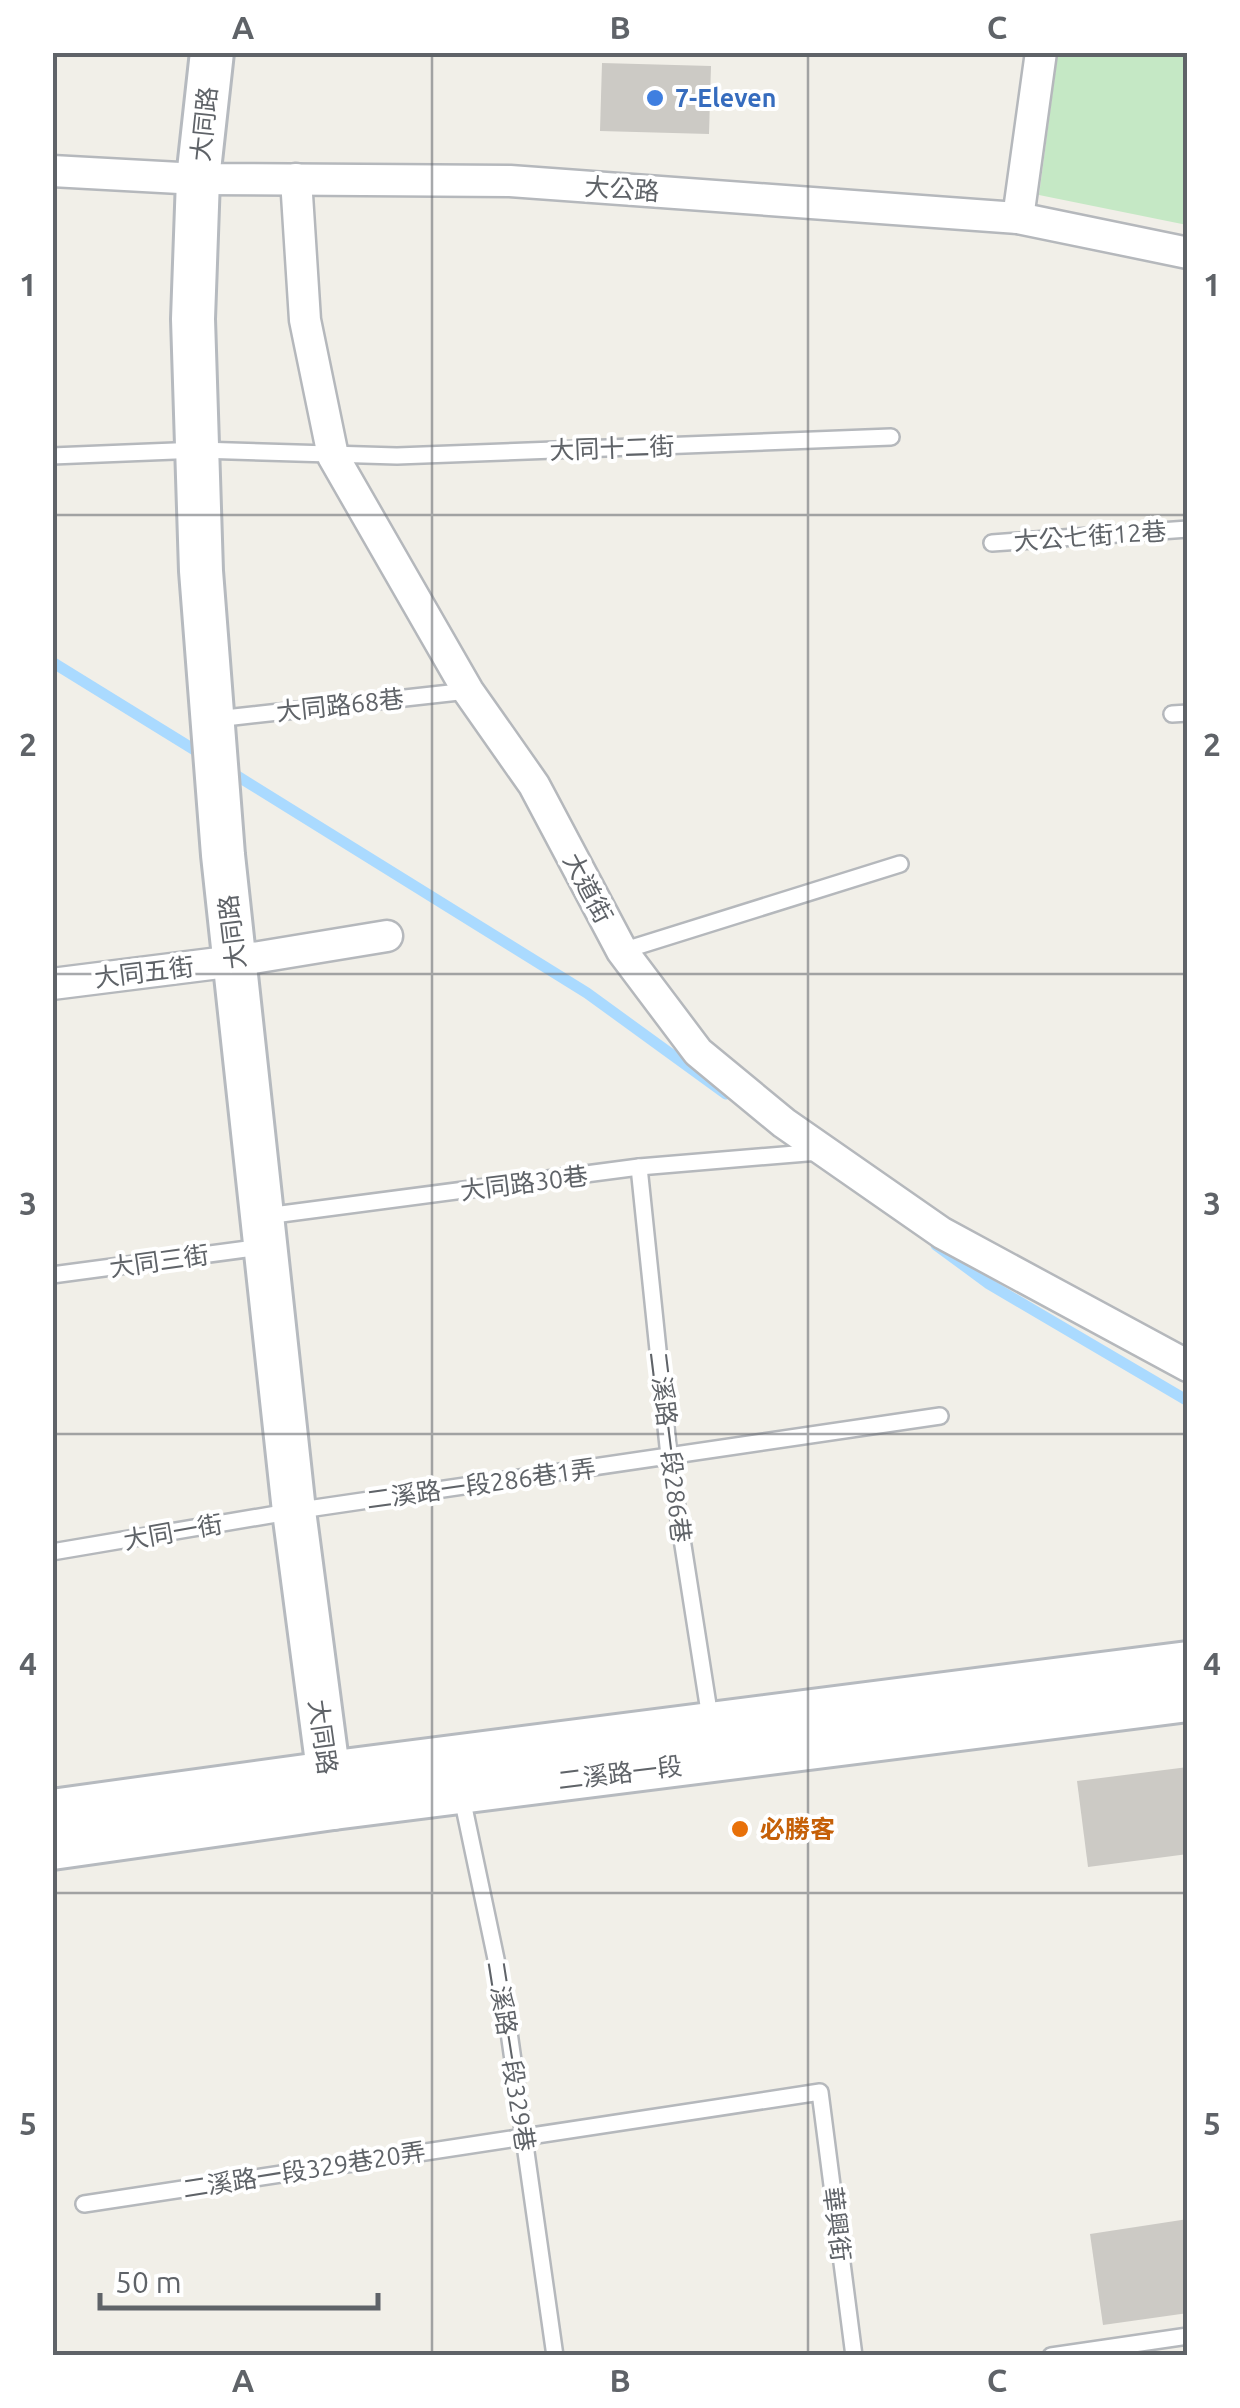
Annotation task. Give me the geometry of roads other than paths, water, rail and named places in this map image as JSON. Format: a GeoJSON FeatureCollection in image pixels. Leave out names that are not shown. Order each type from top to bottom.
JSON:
{"type":"FeatureCollection","features":[{"type":"Feature","properties":{"kind":"main road","name":"大同路"},"geometry":{"type":"LineString","coordinates":[[212,52],[198,179],[193,319],[200,571],[235,960],[294,1512],[330,1791]]}},
{"type":"Feature","properties":{"kind":"main road","name":"二溪路一段"},"geometry":{"type":"LineString","coordinates":[[457,1776],[711,1725],[1188,1663]]}},
{"type":"Feature","properties":{"kind":"main road","name":"二溪路一段"},"geometry":{"type":"LineString","coordinates":[[52,1811],[330,1791],[1188,1700]]}},
{"type":"Feature","properties":{"kind":"main road","name":"二溪路一段"},"geometry":{"type":"LineString","coordinates":[[52,1848],[330,1791]]}},
{"type":"Feature","properties":{"kind":"street"},"geometry":{"type":"LineString","coordinates":[[1018,218],[1041,52]]}},
{"type":"Feature","properties":{"kind":"street","name":"大公路"},"geometry":{"type":"LineString","coordinates":[[59,169],[198,179],[510,180],[1018,218],[1188,253]]}},
{"type":"Feature","properties":{"kind":"street","name":"大道街"},"geometry":{"type":"LineString","coordinates":[[296,179],[306,320],[333,456],[468,691],[534,784],[622,951],[698,1052],[784,1123],[942,1234],[1188,1366]]}},
{"type":"Feature","properties":{"kind":"street","name":"大同五街"},"geometry":{"type":"LineString","coordinates":[[52,984],[387,936]]}},
{"type":"Feature","properties":{"kind":"lane","name":"大同十二街"},"geometry":{"type":"LineString","coordinates":[[52,456],[199,450],[333,456],[891,437]]}},
{"type":"Feature","properties":{"kind":"lane","name":"大公七街12巷"},"geometry":{"type":"LineString","coordinates":[[992,543],[1188,528]]}},
{"type":"Feature","properties":{"kind":"lane","name":"大同路68巷"},"geometry":{"type":"LineString","coordinates":[[215,748],[468,691]]}},
{"type":"Feature","properties":{"kind":"lane"},"geometry":{"type":"LineString","coordinates":[[622,951],[900,864]]}},
{"type":"Feature","properties":{"kind":"lane","name":"大同路30巷"},"geometry":{"type":"LineString","coordinates":[[264,1232],[639,1168],[824,1152]]}},
{"type":"Feature","properties":{"kind":"lane","name":"二溪路一段286巷"},"geometry":{"type":"LineString","coordinates":[[639,1168],[669,1456],[711,1725]]}},
{"type":"Feature","properties":{"kind":"lane","name":"大同三街"},"geometry":{"type":"LineString","coordinates":[[52,1274],[264,1232]]}},
{"type":"Feature","properties":{"kind":"lane","name":"二溪路一段286巷1弄"},"geometry":{"type":"LineString","coordinates":[[294,1512],[940,1416]]}},
{"type":"Feature","properties":{"kind":"lane","name":"大同一街"},"geometry":{"type":"LineString","coordinates":[[52,1552],[294,1512]]}},
{"type":"Feature","properties":{"kind":"lane","name":"二溪路一段329巷"},"geometry":{"type":"LineString","coordinates":[[457,1776],[504,1997],[555,2356]]}},
{"type":"Feature","properties":{"kind":"lane","name":"二溪路一段329巷20弄"},"geometry":{"type":"LineString","coordinates":[[84,2204],[820,2092]]}},
{"type":"Feature","properties":{"kind":"lane","name":"華興街"},"geometry":{"type":"LineString","coordinates":[[820,2092],[854,2356]]}},
{"type":"Feature","properties":{"kind":"lane"},"geometry":{"type":"LineString","coordinates":[[1051,2356],[1188,2336]]}},
{"type":"Feature","properties":{"kind":"waterway"},"geometry":{"type":"LineString","coordinates":[[52,662],[206,757]]}},
{"type":"Feature","properties":{"kind":"waterway"},"geometry":{"type":"LineString","coordinates":[[226,769],[587,993],[726,1094]]}},
{"type":"Feature","properties":{"kind":"waterway"},"geometry":{"type":"LineString","coordinates":[[936,1245],[989,1284],[1188,1401]]}},
{"type":"Feature","properties":{"kind":"place","name":"7-Eleven"},"geometry":{"type":"Point","coordinates":[655,98]}},
{"type":"Feature","properties":{"kind":"place","name":"必勝客"},"geometry":{"type":"Point","coordinates":[740,1829]}}]}
